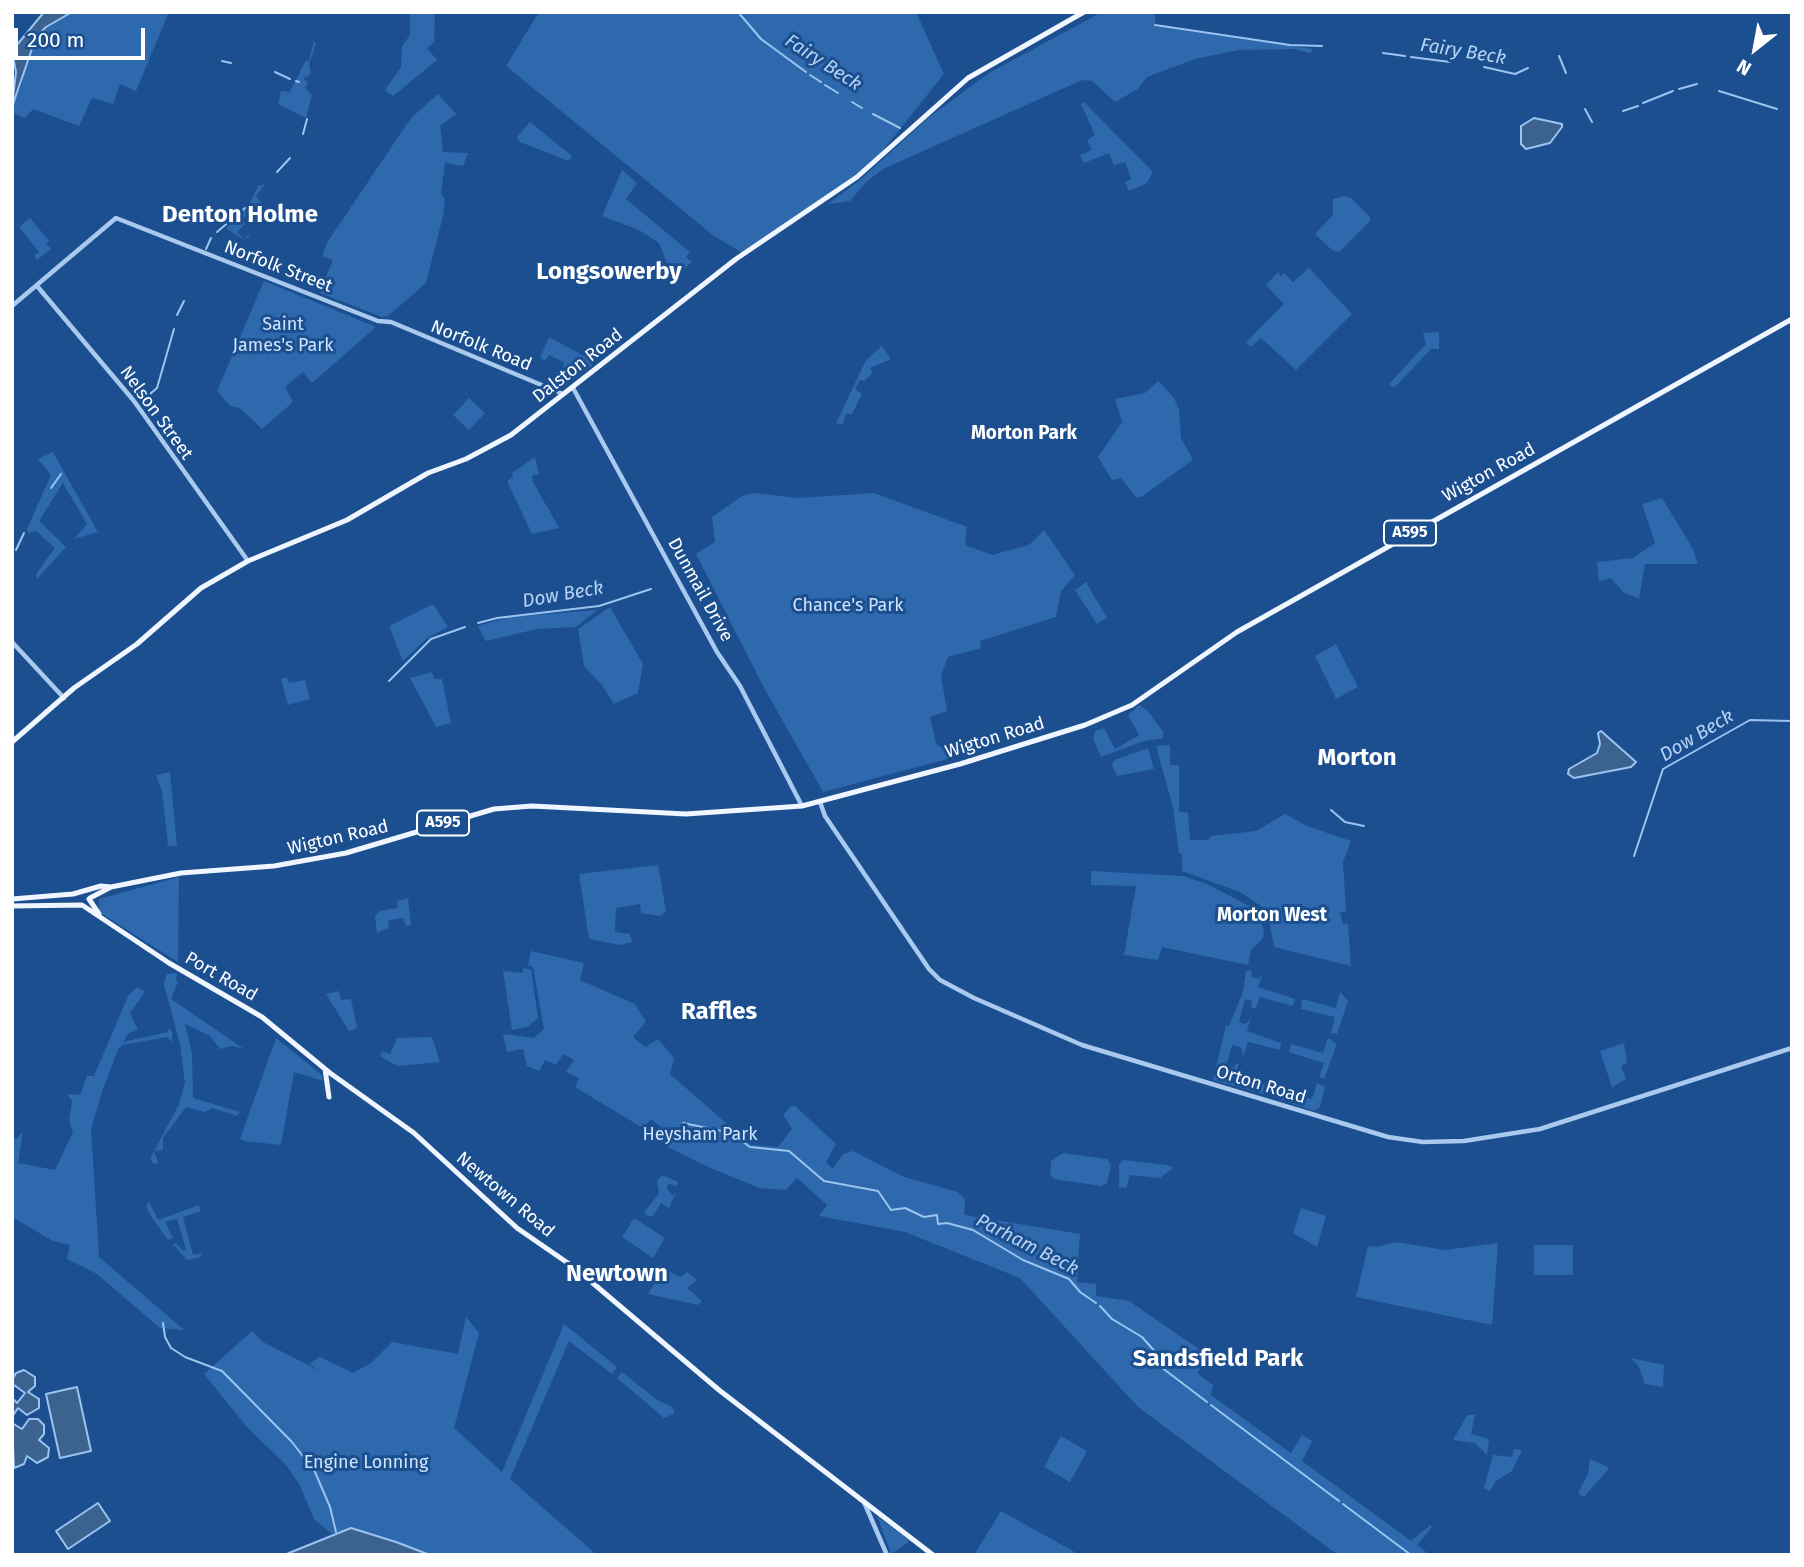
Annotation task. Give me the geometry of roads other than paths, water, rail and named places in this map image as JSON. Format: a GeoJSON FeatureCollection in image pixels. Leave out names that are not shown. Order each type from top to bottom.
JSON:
{"type":"FeatureCollection","features":[{"type":"Feature","properties":{"kind":"main road","name":"Dalston Road"},"geometry":{"type":"LineString","coordinates":[[12,742],[137,644],[201,588],[248,561],[347,520],[428,473],[466,459],[511,435],[736,259],[857,177],[968,78],[1084,12]]}},
{"type":"Feature","properties":{"kind":"main road","name":"Wigton Road"},"geometry":{"type":"LineString","coordinates":[[12,899],[78,894],[102,886],[110,887],[181,873],[275,866],[346,853],[495,809],[532,806],[686,814],[802,806],[1002,751],[1115,714],[1237,632],[1792,319]]}},
{"type":"Feature","properties":{"kind":"main road","name":"Wigton Road"},"geometry":{"type":"LineString","coordinates":[[80,904],[110,887]]}},
{"type":"Feature","properties":{"kind":"main road"},"geometry":{"type":"LineString","coordinates":[[85,892],[101,917]]}},
{"type":"Feature","properties":{"kind":"main road"},"geometry":{"type":"LineString","coordinates":[[12,906],[80,904],[78,894]]}},
{"type":"Feature","properties":{"kind":"main road","name":"Port Road"},"geometry":{"type":"LineString","coordinates":[[80,904],[169,963],[260,1015]]}},
{"type":"Feature","properties":{"kind":"main road","name":"Newtown Road"},"geometry":{"type":"LineString","coordinates":[[260,1015],[324,1068],[414,1133],[517,1228],[575,1269],[719,1390],[933,1555]]}},
{"type":"Feature","properties":{"kind":"main road"},"geometry":{"type":"LineString","coordinates":[[324,1068],[328,1097]]}},
{"type":"Feature","properties":{"kind":"street","name":"Norfolk Street"},"geometry":{"type":"LineString","coordinates":[[37,286],[116,218],[378,321],[391,322]]}},
{"type":"Feature","properties":{"kind":"street"},"geometry":{"type":"LineString","coordinates":[[12,306],[37,286]]}},
{"type":"Feature","properties":{"kind":"street","name":"Nelson Street"},"geometry":{"type":"LineString","coordinates":[[37,286],[134,401],[248,561]]}},
{"type":"Feature","properties":{"kind":"street","name":"Norfolk Road"},"geometry":{"type":"LineString","coordinates":[[391,322],[564,394]]}},
{"type":"Feature","properties":{"kind":"street","name":"Dunmail Drive"},"geometry":{"type":"LineString","coordinates":[[573,387],[717,652],[740,686],[802,806]]}},
{"type":"Feature","properties":{"kind":"street"},"geometry":{"type":"LineString","coordinates":[[12,642],[64,699]]}},
{"type":"Feature","properties":{"kind":"street","name":"Orton Road"},"geometry":{"type":"LineString","coordinates":[[820,802],[825,816],[929,969],[940,980],[974,998],[1082,1045],[1388,1137],[1423,1142],[1464,1141],[1540,1129],[1792,1048]]}},
{"type":"Feature","properties":{"kind":"street"},"geometry":{"type":"LineString","coordinates":[[863,1502],[887,1555]]}},
{"type":"Feature","properties":{"kind":"street"},"geometry":{"type":"LineString","coordinates":[[871,1517],[879,1512]]}},
{"type":"Feature","properties":{"kind":"waterway","name":"Fairy Beck"},"geometry":{"type":"LineString","coordinates":[[738,12],[761,39],[806,72]]}},
{"type":"Feature","properties":{"kind":"waterway","name":"Fairy Beck"},"geometry":{"type":"LineString","coordinates":[[1155,25],[1290,45],[1322,46]]}},
{"type":"Feature","properties":{"kind":"waterway","name":"Fairy Beck"},"geometry":{"type":"LineString","coordinates":[[1383,53],[1405,56]]}},
{"type":"Feature","properties":{"kind":"waterway","name":"Fairy Beck"},"geometry":{"type":"LineString","coordinates":[[1559,56],[1566,73]]}},
{"type":"Feature","properties":{"kind":"waterway","name":"Fairy Beck"},"geometry":{"type":"LineString","coordinates":[[1411,57],[1450,62]]}},
{"type":"Feature","properties":{"kind":"waterway"},"geometry":{"type":"LineString","coordinates":[[222,61],[231,63]]}},
{"type":"Feature","properties":{"kind":"waterway","name":"Fairy Beck"},"geometry":{"type":"LineString","coordinates":[[1484,67],[1515,74],[1528,68]]}},
{"type":"Feature","properties":{"kind":"waterway"},"geometry":{"type":"LineString","coordinates":[[275,72],[290,79]]}},
{"type":"Feature","properties":{"kind":"waterway","name":"Fairy Beck"},"geometry":{"type":"LineString","coordinates":[[810,75],[821,82]]}},
{"type":"Feature","properties":{"kind":"waterway","name":"Fairy Beck"},"geometry":{"type":"LineString","coordinates":[[1679,89],[1697,84]]}},
{"type":"Feature","properties":{"kind":"waterway","name":"Fairy Beck"},"geometry":{"type":"LineString","coordinates":[[825,85],[838,93]]}},
{"type":"Feature","properties":{"kind":"waterway","name":"Fairy Beck"},"geometry":{"type":"LineString","coordinates":[[1643,103],[1673,91]]}},
{"type":"Feature","properties":{"kind":"waterway","name":"Fairy Beck"},"geometry":{"type":"LineString","coordinates":[[1719,91],[1777,109]]}},
{"type":"Feature","properties":{"kind":"waterway","name":"Fairy Beck"},"geometry":{"type":"LineString","coordinates":[[852,102],[862,108]]}},
{"type":"Feature","properties":{"kind":"waterway","name":"Fairy Beck"},"geometry":{"type":"LineString","coordinates":[[1623,111],[1638,106]]}},
{"type":"Feature","properties":{"kind":"waterway","name":"Fairy Beck"},"geometry":{"type":"LineString","coordinates":[[1585,109],[1592,122]]}},
{"type":"Feature","properties":{"kind":"waterway","name":"Fairy Beck"},"geometry":{"type":"LineString","coordinates":[[873,114],[900,128]]}},
{"type":"Feature","properties":{"kind":"waterway"},"geometry":{"type":"LineString","coordinates":[[303,134],[307,119]]}},
{"type":"Feature","properties":{"kind":"waterway"},"geometry":{"type":"LineString","coordinates":[[277,172],[290,158]]}},
{"type":"Feature","properties":{"kind":"waterway"},"geometry":{"type":"LineString","coordinates":[[217,232],[245,208]]}},
{"type":"Feature","properties":{"kind":"waterway"},"geometry":{"type":"LineString","coordinates":[[206,249],[211,238]]}},
{"type":"Feature","properties":{"kind":"waterway"},"geometry":{"type":"LineString","coordinates":[[177,315],[184,301]]}},
{"type":"Feature","properties":{"kind":"waterway"},"geometry":{"type":"LineString","coordinates":[[142,401],[157,388],[174,329]]}},
{"type":"Feature","properties":{"kind":"waterway"},"geometry":{"type":"LineString","coordinates":[[51,488],[61,474]]}},
{"type":"Feature","properties":{"kind":"waterway"},"geometry":{"type":"LineString","coordinates":[[16,550],[24,533]]}},
{"type":"Feature","properties":{"kind":"waterway","name":"Dow Beck"},"geometry":{"type":"LineString","coordinates":[[478,623],[497,618],[599,606],[651,589]]}},
{"type":"Feature","properties":{"kind":"waterway","name":"Dow Beck"},"geometry":{"type":"LineString","coordinates":[[389,681],[431,639],[465,627]]}},
{"type":"Feature","properties":{"kind":"waterway","name":"Dow Beck"},"geometry":{"type":"LineString","coordinates":[[1634,856],[1663,769],[1750,720],[1792,721]]}},
{"type":"Feature","properties":{"kind":"waterway","name":"Dow Beck"},"geometry":{"type":"LineString","coordinates":[[1331,810],[1345,822],[1364,826]]}},
{"type":"Feature","properties":{"kind":"waterway","name":"Parham Beck"},"geometry":{"type":"LineString","coordinates":[[683,1123],[731,1133],[750,1147],[789,1151],[824,1181],[878,1191],[891,1210],[905,1208],[924,1217],[937,1215],[938,1224],[947,1223],[973,1230],[1023,1260],[1069,1279],[1080,1292],[1096,1303]]}},
{"type":"Feature","properties":{"kind":"waterway","name":"Parham Beck"},"geometry":{"type":"LineString","coordinates":[[1100,1306],[1112,1319],[1142,1337],[1158,1355],[1161,1367],[1207,1402]]}},
{"type":"Feature","properties":{"kind":"waterway"},"geometry":{"type":"LineString","coordinates":[[163,1323],[165,1337],[171,1348],[185,1357],[222,1371],[292,1442],[315,1472],[330,1507],[336,1532]]}},
{"type":"Feature","properties":{"kind":"waterway","name":"Parham Beck"},"geometry":{"type":"LineString","coordinates":[[1211,1405],[1339,1501]]}},
{"type":"Feature","properties":{"kind":"waterway","name":"Parham Beck"},"geometry":{"type":"LineString","coordinates":[[1343,1504],[1411,1555]]}},
{"type":"Feature","properties":{"kind":"district","name":"Denton Holme"},"geometry":{"type":"Point","coordinates":[240,215]}},
{"type":"Feature","properties":{"kind":"district","name":"Longsowerby"},"geometry":{"type":"Point","coordinates":[609,272]}},
{"type":"Feature","properties":{"kind":"district","name":"Morton Park"},"geometry":{"type":"Point","coordinates":[1024,434]}},
{"type":"Feature","properties":{"kind":"district","name":"Morton"},"geometry":{"type":"Point","coordinates":[1357,758]}},
{"type":"Feature","properties":{"kind":"district","name":"Morton West"},"geometry":{"type":"Point","coordinates":[1272,916]}},
{"type":"Feature","properties":{"kind":"district","name":"Raffles"},"geometry":{"type":"Point","coordinates":[719,1012]}},
{"type":"Feature","properties":{"kind":"district","name":"Newtown"},"geometry":{"type":"Point","coordinates":[617,1274]}},
{"type":"Feature","properties":{"kind":"district","name":"Sandsfield Park"},"geometry":{"type":"Point","coordinates":[1218,1359]}},
{"type":"Feature","properties":{"kind":"park label","name":"Saint James's Park"},"geometry":{"type":"Point","coordinates":[283,335]}},
{"type":"Feature","properties":{"kind":"park label","name":"Chance's Park"},"geometry":{"type":"Point","coordinates":[848,606]}},
{"type":"Feature","properties":{"kind":"park label","name":"Heysham Park"},"geometry":{"type":"Point","coordinates":[700,1135]}},
{"type":"Feature","properties":{"kind":"park label","name":"Engine Lonning"},"geometry":{"type":"Point","coordinates":[366,1463]}}]}
